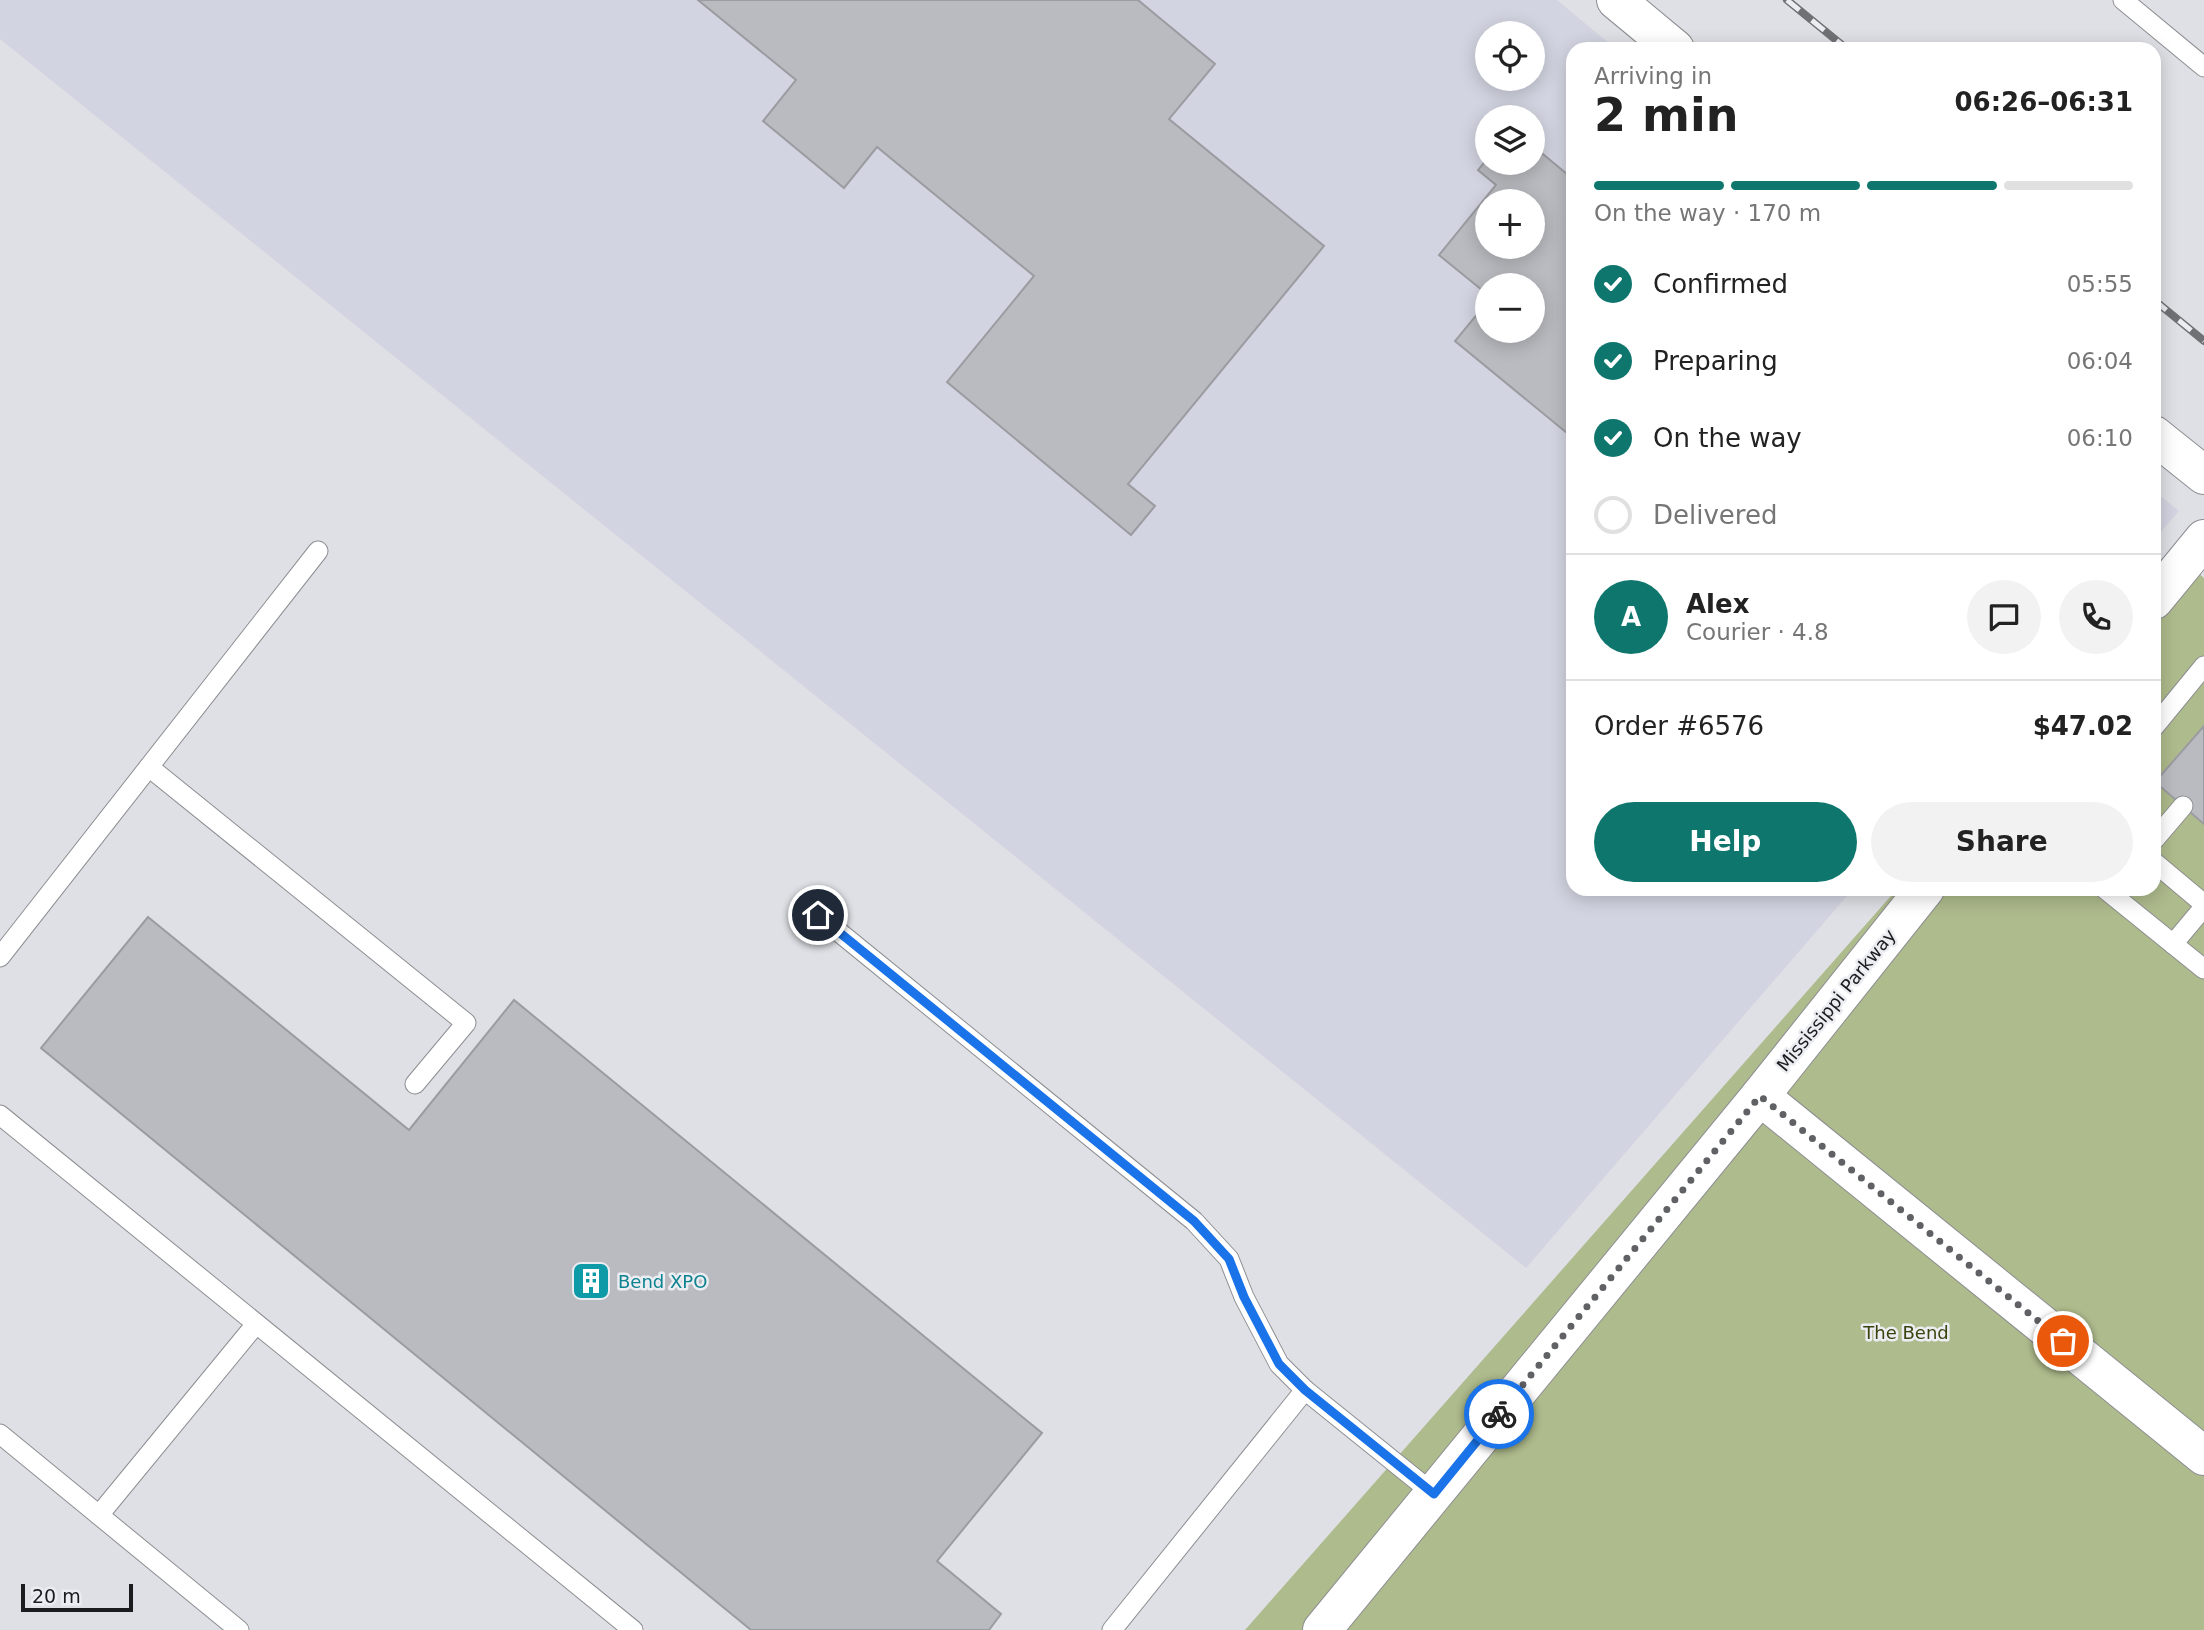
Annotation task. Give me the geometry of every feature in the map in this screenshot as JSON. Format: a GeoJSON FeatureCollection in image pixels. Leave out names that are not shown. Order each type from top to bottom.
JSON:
{"type":"FeatureCollection","features":[{"type":"Feature","properties":{"kind":"street"},"geometry":{"type":"LineString","coordinates":[[1616,0],[1667,42]]}},
{"type":"Feature","properties":{"kind":"street"},"geometry":{"type":"LineString","coordinates":[[2161,441],[2204,475]]}},
{"type":"Feature","properties":{"kind":"street"},"geometry":{"type":"LineString","coordinates":[[2161,591],[2204,539]]}},
{"type":"Feature","properties":{"kind":"street","name":"Mississippi Parkway"},"geometry":{"type":"LineString","coordinates":[[1322,1630],[1760,1096],[1919,896]]}},
{"type":"Feature","properties":{"kind":"street"},"geometry":{"type":"LineString","coordinates":[[1760,1096],[2204,1456]]}},
{"type":"Feature","properties":{"kind":"lane"},"geometry":{"type":"LineString","coordinates":[[2123,0],[2204,67]]}},
{"type":"Feature","properties":{"kind":"lane"},"geometry":{"type":"LineString","coordinates":[[0,957],[318,551]]}},
{"type":"Feature","properties":{"kind":"lane"},"geometry":{"type":"LineString","coordinates":[[2161,718],[2204,666]]}},
{"type":"Feature","properties":{"kind":"lane"},"geometry":{"type":"LineString","coordinates":[[149,767],[466,1023],[415,1084]]}},
{"type":"Feature","properties":{"kind":"lane"},"geometry":{"type":"LineString","coordinates":[[2161,833],[2183,806]]}},
{"type":"Feature","properties":{"kind":"lane"},"geometry":{"type":"LineString","coordinates":[[2161,868],[2204,906],[2173,944]]}},
{"type":"Feature","properties":{"kind":"lane"},"geometry":{"type":"LineString","coordinates":[[2114,896],[2204,969]]}},
{"type":"Feature","properties":{"kind":"lane"},"geometry":{"type":"LineString","coordinates":[[818,915],[1194,1221],[1229,1259],[1244,1297],[1279,1364],[1305,1390],[1434,1494]]}},
{"type":"Feature","properties":{"kind":"lane"},"geometry":{"type":"LineString","coordinates":[[0,1115],[621,1626]]}},
{"type":"Feature","properties":{"kind":"lane"},"geometry":{"type":"LineString","coordinates":[[99,1516],[256,1324]]}},
{"type":"Feature","properties":{"kind":"lane"},"geometry":{"type":"LineString","coordinates":[[1112,1630],[1305,1390]]}},
{"type":"Feature","properties":{"kind":"lane"},"geometry":{"type":"LineString","coordinates":[[0,1434],[239,1630]]}},
{"type":"Feature","properties":{"kind":"shaded area"},"geometry":{"type":"Polygon","coordinates":[[[0,0],[1557,0],[1608,42],[1566,42],[1566,896],[1847,896],[1526,1268],[0,39],[0,0]]]}},
{"type":"Feature","properties":{"kind":"shaded area"},"geometry":{"type":"Polygon","coordinates":[[[2161,497],[2179,511],[2161,532],[2161,497]]]}},
{"type":"Feature","properties":{"kind":"green space","name":"The Bend"},"geometry":{"type":"Polygon","coordinates":[[[2185,562],[2204,578],[2204,1630],[1245,1630],[1891,896],[2161,896],[2161,589],[2185,562]]]}},
{"type":"Feature","properties":{"kind":"building"},"geometry":{"type":"Polygon","coordinates":[[[698,0],[1138,0],[1215,64],[1169,119],[1324,246],[1128,484],[1155,506],[1131,535],[947,382],[1034,276],[877,147],[844,188],[763,121],[796,80],[698,0]]]}},
{"type":"Feature","properties":{"kind":"building"},"geometry":{"type":"Polygon","coordinates":[[[1545,156],[1566,173],[1566,432],[1455,341],[1475,317],[1475,343],[1545,343],[1545,273],[1475,273],[1475,284],[1439,255],[1475,211],[1475,259],[1545,259],[1545,189],[1493,189],[1496,185],[1484,175],[1545,175],[1545,156]]]}},
{"type":"Feature","properties":{"kind":"building"},"geometry":{"type":"Polygon","coordinates":[[[2204,726],[2204,824],[2161,787],[2161,775],[2204,726]]]}},
{"type":"Feature","properties":{"kind":"building","name":"Bend XPO"},"geometry":{"type":"Polygon","coordinates":[[[148,917],[409,1130],[514,1000],[1042,1433],[937,1561],[1001,1614],[989,1630],[751,1630],[41,1048],[148,917]]]}},
{"type":"Feature","properties":{"kind":"railway"},"geometry":{"type":"LineString","coordinates":[[1787,0],[1838,42]]}},
{"type":"Feature","properties":{"kind":"railway"},"geometry":{"type":"LineString","coordinates":[[2161,306],[2204,341]]}},
{"type":"Feature","properties":{"kind":"way so far"},"geometry":{"type":"LineString","coordinates":[[1499,1414],[1760,1096],[2063,1341]]}},
{"type":"Feature","properties":{"kind":"place","name":"Bend XPO"},"geometry":{"type":"Point","coordinates":[591,1281]}},
{"type":"Feature","properties":{"kind":"route"},"geometry":{"type":"LineString","coordinates":[[818,915],[1194,1221],[1229,1259],[1244,1297],[1279,1364],[1305,1390],[1434,1494],[1499,1414]]}}]}
